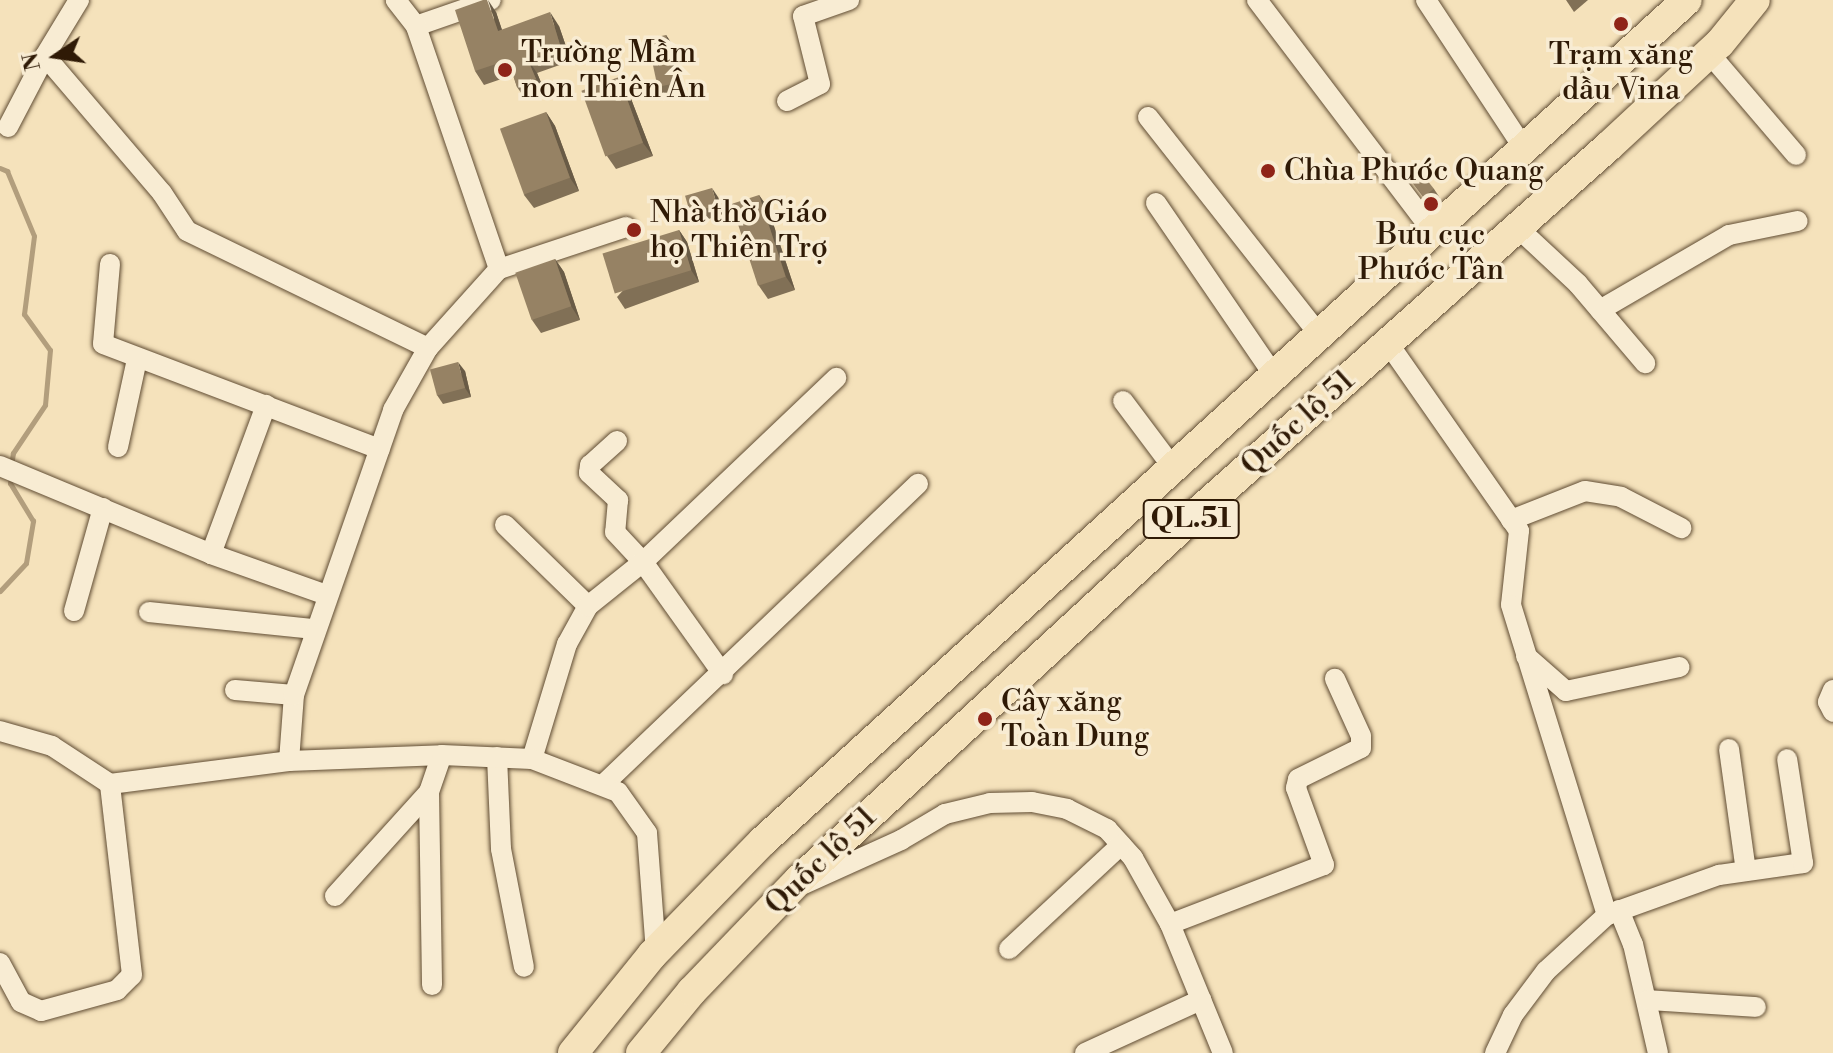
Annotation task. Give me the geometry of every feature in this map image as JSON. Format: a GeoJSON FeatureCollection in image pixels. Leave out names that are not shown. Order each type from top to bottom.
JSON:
{"type":"FeatureCollection","features":[{"type":"Feature","properties":{"kind":"highway","name":"Quốc lộ 51"},"geometry":{"type":"LineString","coordinates":[[573,1053],[656,952],[763,841],[1171,465],[1525,150],[1687,0]]}},
{"type":"Feature","properties":{"kind":"highway","name":"Quốc lộ 51"},"geometry":{"type":"LineString","coordinates":[[641,1053],[692,991],[789,890],[1709,53],[1755,0]]}},
{"type":"Feature","properties":{"kind":"street"},"geometry":{"type":"LineString","coordinates":[[8,127],[79,0]]}},
{"type":"Feature","properties":{"kind":"street"},"geometry":{"type":"LineString","coordinates":[[396,0],[416,26],[499,269]]}},
{"type":"Feature","properties":{"kind":"street"},"geometry":{"type":"LineString","coordinates":[[416,26],[491,0]]}},
{"type":"Feature","properties":{"kind":"street"},"geometry":{"type":"LineString","coordinates":[[787,101],[820,84],[803,16],[849,0]]}},
{"type":"Feature","properties":{"kind":"street"},"geometry":{"type":"LineString","coordinates":[[1257,0],[1433,232]]}},
{"type":"Feature","properties":{"kind":"street"},"geometry":{"type":"LineString","coordinates":[[1426,0],[1525,150]]}},
{"type":"Feature","properties":{"kind":"street"},"geometry":{"type":"LineString","coordinates":[[1709,53],[1796,155]]}},
{"type":"Feature","properties":{"kind":"street"},"geometry":{"type":"LineString","coordinates":[[45,56],[162,193],[187,231],[428,348]]}},
{"type":"Feature","properties":{"kind":"street"},"geometry":{"type":"LineString","coordinates":[[1148,117],[1318,333]]}},
{"type":"Feature","properties":{"kind":"street"},"geometry":{"type":"LineString","coordinates":[[1156,203],[1273,374]]}},
{"type":"Feature","properties":{"kind":"street"},"geometry":{"type":"LineString","coordinates":[[1600,310],[1729,235],[1798,221]]}},
{"type":"Feature","properties":{"kind":"street"},"geometry":{"type":"LineString","coordinates":[[289,761],[294,695],[314,629],[393,410],[428,348],[499,269],[626,227]]}},
{"type":"Feature","properties":{"kind":"street"},"geometry":{"type":"LineString","coordinates":[[1518,228],[1600,310],[1645,363]]}},
{"type":"Feature","properties":{"kind":"street"},"geometry":{"type":"LineString","coordinates":[[110,264],[103,344],[380,449]]}},
{"type":"Feature","properties":{"kind":"street"},"geometry":{"type":"LineString","coordinates":[[1388,343],[1511,520],[1522,541],[1511,596],[1524,653],[1613,912],[1648,1000],[1658,1053]]}},
{"type":"Feature","properties":{"kind":"street"},"geometry":{"type":"LineString","coordinates":[[118,447],[137,359]]}},
{"type":"Feature","properties":{"kind":"street"},"geometry":{"type":"LineString","coordinates":[[532,759],[567,644],[588,606],[643,562],[836,378]]}},
{"type":"Feature","properties":{"kind":"street"},"geometry":{"type":"LineString","coordinates":[[1123,401],[1171,465]]}},
{"type":"Feature","properties":{"kind":"street"},"geometry":{"type":"LineString","coordinates":[[211,554],[266,405]]}},
{"type":"Feature","properties":{"kind":"street"},"geometry":{"type":"LineString","coordinates":[[617,441],[590,465],[589,473],[618,500],[612,524],[723,674]]}},
{"type":"Feature","properties":{"kind":"street"},"geometry":{"type":"LineString","coordinates":[[10,470],[211,554],[327,595]]}},
{"type":"Feature","properties":{"kind":"street"},"geometry":{"type":"LineString","coordinates":[[605,783],[723,674],[918,484]]}},
{"type":"Feature","properties":{"kind":"street"},"geometry":{"type":"LineString","coordinates":[[1511,520],[1585,491],[1621,497],[1681,528]]}},
{"type":"Feature","properties":{"kind":"street"},"geometry":{"type":"LineString","coordinates":[[74,611],[103,508]]}},
{"type":"Feature","properties":{"kind":"street"},"geometry":{"type":"LineString","coordinates":[[505,525],[588,606]]}},
{"type":"Feature","properties":{"kind":"street"},"geometry":{"type":"LineString","coordinates":[[149,612],[314,629]]}},
{"type":"Feature","properties":{"kind":"street"},"geometry":{"type":"LineString","coordinates":[[1524,653],[1566,691],[1680,667]]}},
{"type":"Feature","properties":{"kind":"street"},"geometry":{"type":"LineString","coordinates":[[1170,924],[1324,865],[1296,788],[1298,779],[1361,748],[1361,736],[1335,679]]}},
{"type":"Feature","properties":{"kind":"street"},"geometry":{"type":"LineString","coordinates":[[235,690],[294,695]]}},
{"type":"Feature","properties":{"kind":"street"},"geometry":{"type":"LineString","coordinates":[[1833,690],[1828,702],[1833,712]]}},
{"type":"Feature","properties":{"kind":"street"},"geometry":{"type":"LineString","coordinates":[[0,731],[52,746],[110,784],[289,761],[442,755],[532,759],[605,783],[637,812],[647,833],[656,952]]}},
{"type":"Feature","properties":{"kind":"street"},"geometry":{"type":"LineString","coordinates":[[1729,749],[1746,871]]}},
{"type":"Feature","properties":{"kind":"street"},"geometry":{"type":"LineString","coordinates":[[432,985],[429,792],[442,755]]}},
{"type":"Feature","properties":{"kind":"street"},"geometry":{"type":"LineString","coordinates":[[497,757],[501,849],[524,967]]}},
{"type":"Feature","properties":{"kind":"street"},"geometry":{"type":"LineString","coordinates":[[1495,1053],[1513,1015],[1546,971],[1613,912],[1677,887],[1746,871],[1803,863],[1787,759]]}},
{"type":"Feature","properties":{"kind":"street"},"geometry":{"type":"LineString","coordinates":[[0,963],[21,1002],[41,1011],[117,990],[132,975],[110,784]]}},
{"type":"Feature","properties":{"kind":"street"},"geometry":{"type":"LineString","coordinates":[[335,896],[429,792]]}},
{"type":"Feature","properties":{"kind":"street"},"geometry":{"type":"LineString","coordinates":[[789,890],[901,840],[945,814],[990,803],[1032,802],[1067,809],[1107,829],[1121,845],[1170,924],[1223,1053]]}},
{"type":"Feature","properties":{"kind":"street"},"geometry":{"type":"LineString","coordinates":[[1009,949],[1121,845]]}},
{"type":"Feature","properties":{"kind":"street"},"geometry":{"type":"LineString","coordinates":[[1085,1053],[1201,1000]]}},
{"type":"Feature","properties":{"kind":"street"},"geometry":{"type":"LineString","coordinates":[[1648,1000],[1756,1007]]}},
{"type":"Feature","properties":{"kind":"building"},"geometry":{"type":"Polygon","coordinates":[[[487,0],[498,31],[550,12],[561,48],[528,60],[536,79],[517,87],[508,60],[475,71],[455,10],[487,0]]]}},
{"type":"Feature","properties":{"kind":"building"},"geometry":{"type":"Polygon","coordinates":[[[666,35],[676,83],[658,87],[647,39],[666,35]]]}},
{"type":"Feature","properties":{"kind":"building"},"geometry":{"type":"Polygon","coordinates":[[[619,77],[643,143],[605,156],[581,91],[619,77]]]}},
{"type":"Feature","properties":{"kind":"building"},"geometry":{"type":"Polygon","coordinates":[[[546,112],[570,178],[524,195],[500,129],[546,112]]]}},
{"type":"Feature","properties":{"kind":"building"},"geometry":{"type":"Polygon","coordinates":[[[1416,166],[1434,189],[1424,197],[1406,174],[1416,166]]]}},
{"type":"Feature","properties":{"kind":"building"},"geometry":{"type":"Polygon","coordinates":[[[712,188],[717,205],[690,213],[685,196],[712,188]]]}},
{"type":"Feature","properties":{"kind":"building"},"geometry":{"type":"Polygon","coordinates":[[[759,195],[786,277],[758,286],[731,204],[759,195]]]}},
{"type":"Feature","properties":{"kind":"building"},"geometry":{"type":"Polygon","coordinates":[[[679,230],[691,270],[615,294],[602,253],[679,230]]]}},
{"type":"Feature","properties":{"kind":"building"},"geometry":{"type":"Polygon","coordinates":[[[555,259],[571,306],[532,320],[515,273],[555,259]]]}},
{"type":"Feature","properties":{"kind":"building"},"geometry":{"type":"Polygon","coordinates":[[[458,362],[465,388],[437,396],[430,370],[458,362]]]}},
{"type":"Feature","properties":{"kind":"waterway"},"geometry":{"type":"LineString","coordinates":[[0,168],[7,171],[34,236],[24,314],[50,350],[45,405],[13,453],[11,466]]}},
{"type":"Feature","properties":{"kind":"waterway"},"geometry":{"type":"LineString","coordinates":[[0,591],[26,563],[33,521],[10,483],[11,476]]}},
{"type":"Feature","properties":{"kind":"place","name":"Trạm xăng dầu Vina"},"geometry":{"type":"Point","coordinates":[1621,24]}},
{"type":"Feature","properties":{"kind":"place","name":"Trường Mầm non Thiên Ân"},"geometry":{"type":"Point","coordinates":[505,70]}},
{"type":"Feature","properties":{"kind":"place","name":"Chùa Phước Quang"},"geometry":{"type":"Point","coordinates":[1268,171]}},
{"type":"Feature","properties":{"kind":"place","name":"Bưu cục Phước Tân"},"geometry":{"type":"Point","coordinates":[1431,204]}},
{"type":"Feature","properties":{"kind":"place","name":"Nhà thờ Giáo họ Thiên Trợ"},"geometry":{"type":"Point","coordinates":[634,230]}},
{"type":"Feature","properties":{"kind":"place","name":"Cây xăng Toàn Dung"},"geometry":{"type":"Point","coordinates":[985,719]}}]}
